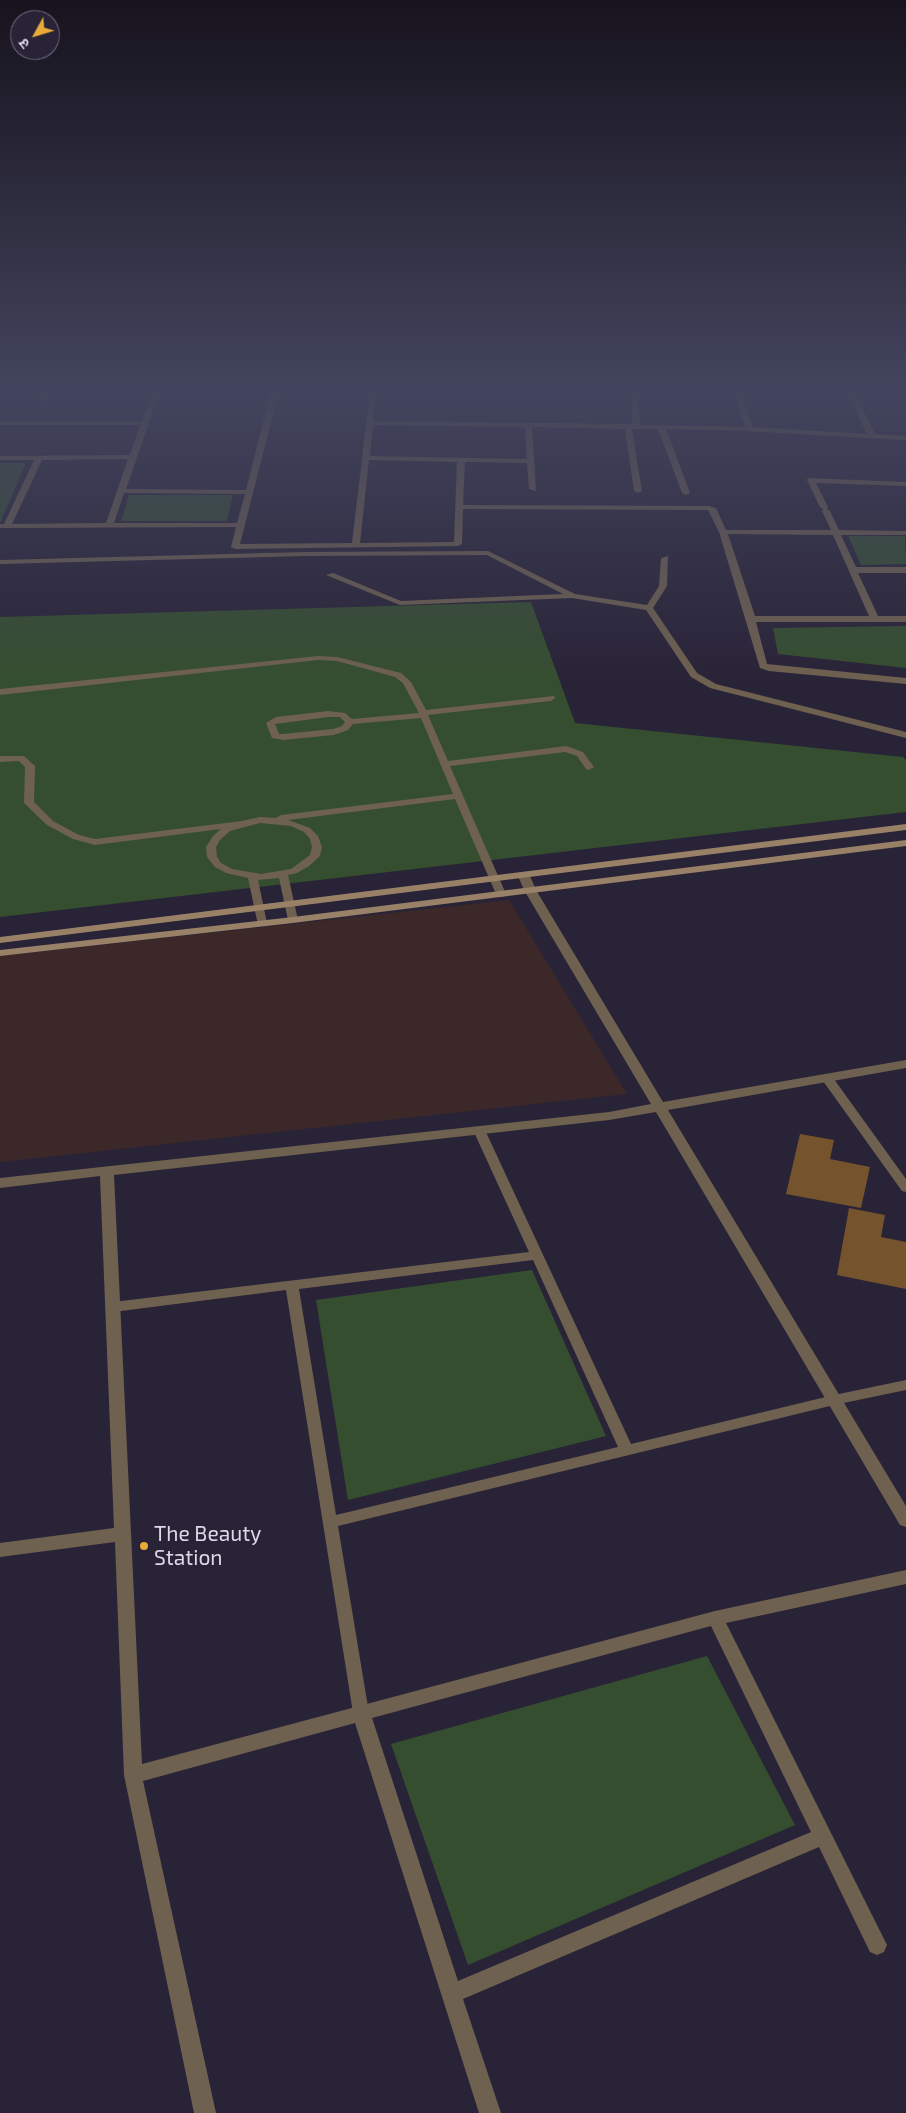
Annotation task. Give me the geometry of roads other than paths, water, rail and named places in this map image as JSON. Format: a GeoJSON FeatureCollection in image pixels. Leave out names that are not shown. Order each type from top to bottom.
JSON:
{"type":"FeatureCollection","features":[{"type":"Feature","properties":{"kind":"main road"},"geometry":{"type":"LineString","coordinates":[[0,940],[906,827]]}},
{"type":"Feature","properties":{"kind":"main road"},"geometry":{"type":"LineString","coordinates":[[0,953],[293,920],[906,843]]}},
{"type":"Feature","properties":{"kind":"street"},"geometry":{"type":"LineString","coordinates":[[23,490],[4,526],[241,525]]}},
{"type":"Feature","properties":{"kind":"street"},"geometry":{"type":"LineString","coordinates":[[356,546],[362,490]]}},
{"type":"Feature","properties":{"kind":"street"},"geometry":{"type":"LineString","coordinates":[[109,526],[121,491],[249,492],[235,547],[458,544],[460,490]]}},
{"type":"Feature","properties":{"kind":"street"},"geometry":{"type":"LineString","coordinates":[[816,490],[875,619]]}},
{"type":"Feature","properties":{"kind":"street"},"geometry":{"type":"LineString","coordinates":[[460,507],[706,507],[713,510],[723,532],[751,619],[761,664],[766,667],[906,681]]}},
{"type":"Feature","properties":{"kind":"street"},"geometry":{"type":"LineString","coordinates":[[723,532],[835,531],[906,533]]}},
{"type":"Feature","properties":{"kind":"street"},"geometry":{"type":"LineString","coordinates":[[853,570],[906,570]]}},
{"type":"Feature","properties":{"kind":"street"},"geometry":{"type":"LineString","coordinates":[[751,619],[906,619]]}},
{"type":"Feature","properties":{"kind":"street"},"geometry":{"type":"LineString","coordinates":[[524,876],[530,890],[906,1520]]}},
{"type":"Feature","properties":{"kind":"street"},"geometry":{"type":"LineString","coordinates":[[0,1183],[609,1116],[906,1064]]}},
{"type":"Feature","properties":{"kind":"street"},"geometry":{"type":"LineString","coordinates":[[107,1171],[133,1775],[205,2113]]}},
{"type":"Feature","properties":{"kind":"street"},"geometry":{"type":"LineString","coordinates":[[0,1550],[122,1534]]}},
{"type":"Feature","properties":{"kind":"street"},"geometry":{"type":"LineString","coordinates":[[133,1775],[714,1618],[906,1577]]}},
{"type":"Feature","properties":{"kind":"street"},"geometry":{"type":"LineString","coordinates":[[714,1618],[877,1945]]}},
{"type":"Feature","properties":{"kind":"street"},"geometry":{"type":"LineString","coordinates":[[361,1713],[490,2113]]}},
{"type":"Feature","properties":{"kind":"street"},"geometry":{"type":"LineString","coordinates":[[452,1994],[824,1836]]}},
{"type":"Feature","properties":{"kind":"lane"},"geometry":{"type":"LineString","coordinates":[[0,562],[305,554],[488,553],[573,596]]}},
{"type":"Feature","properties":{"kind":"lane"},"geometry":{"type":"LineString","coordinates":[[649,608],[663,586],[665,558]]}},
{"type":"Feature","properties":{"kind":"lane"},"geometry":{"type":"LineString","coordinates":[[330,575],[400,603],[573,596],[649,608],[694,675],[712,686],[906,735]]}},
{"type":"Feature","properties":{"kind":"lane"},"geometry":{"type":"LineString","coordinates":[[0,692],[318,658],[337,658],[398,675],[407,682],[423,714],[501,894]]}},
{"type":"Feature","properties":{"kind":"lane"},"geometry":{"type":"LineString","coordinates":[[350,722],[342,715],[328,714],[276,720],[270,723],[275,736],[283,737],[334,732],[345,728],[350,722],[551,698]]}},
{"type":"Feature","properties":{"kind":"lane"},"geometry":{"type":"LineString","coordinates":[[444,764],[566,749],[580,754],[589,767]]}},
{"type":"Feature","properties":{"kind":"lane"},"geometry":{"type":"LineString","coordinates":[[0,759],[21,758],[30,766],[29,802],[50,823],[76,837],[95,842],[458,796]]}},
{"type":"Feature","properties":{"kind":"lane"},"geometry":{"type":"LineString","coordinates":[[242,824],[227,829],[216,838],[211,847],[212,857],[218,865],[229,871],[252,876],[283,874],[306,864],[315,856],[317,846],[314,838],[307,830],[294,824],[260,820]]}},
{"type":"Feature","properties":{"kind":"lane"},"geometry":{"type":"LineString","coordinates":[[283,874],[293,920]]}},
{"type":"Feature","properties":{"kind":"lane"},"geometry":{"type":"LineString","coordinates":[[252,876],[262,923]]}},
{"type":"Feature","properties":{"kind":"lane"},"geometry":{"type":"LineString","coordinates":[[827,1078],[906,1188]]}},
{"type":"Feature","properties":{"kind":"lane"},"geometry":{"type":"LineString","coordinates":[[479,1130],[627,1450]]}},
{"type":"Feature","properties":{"kind":"lane"},"geometry":{"type":"LineString","coordinates":[[113,1307],[538,1255]]}},
{"type":"Feature","properties":{"kind":"lane"},"geometry":{"type":"LineString","coordinates":[[292,1285],[361,1713]]}},
{"type":"Feature","properties":{"kind":"lane"},"geometry":{"type":"LineString","coordinates":[[330,1522],[834,1400],[906,1385]]}},
{"type":"Feature","properties":{"kind":"place","name":"The Beauty Station"},"geometry":{"type":"Point","coordinates":[144,1546]}}]}
